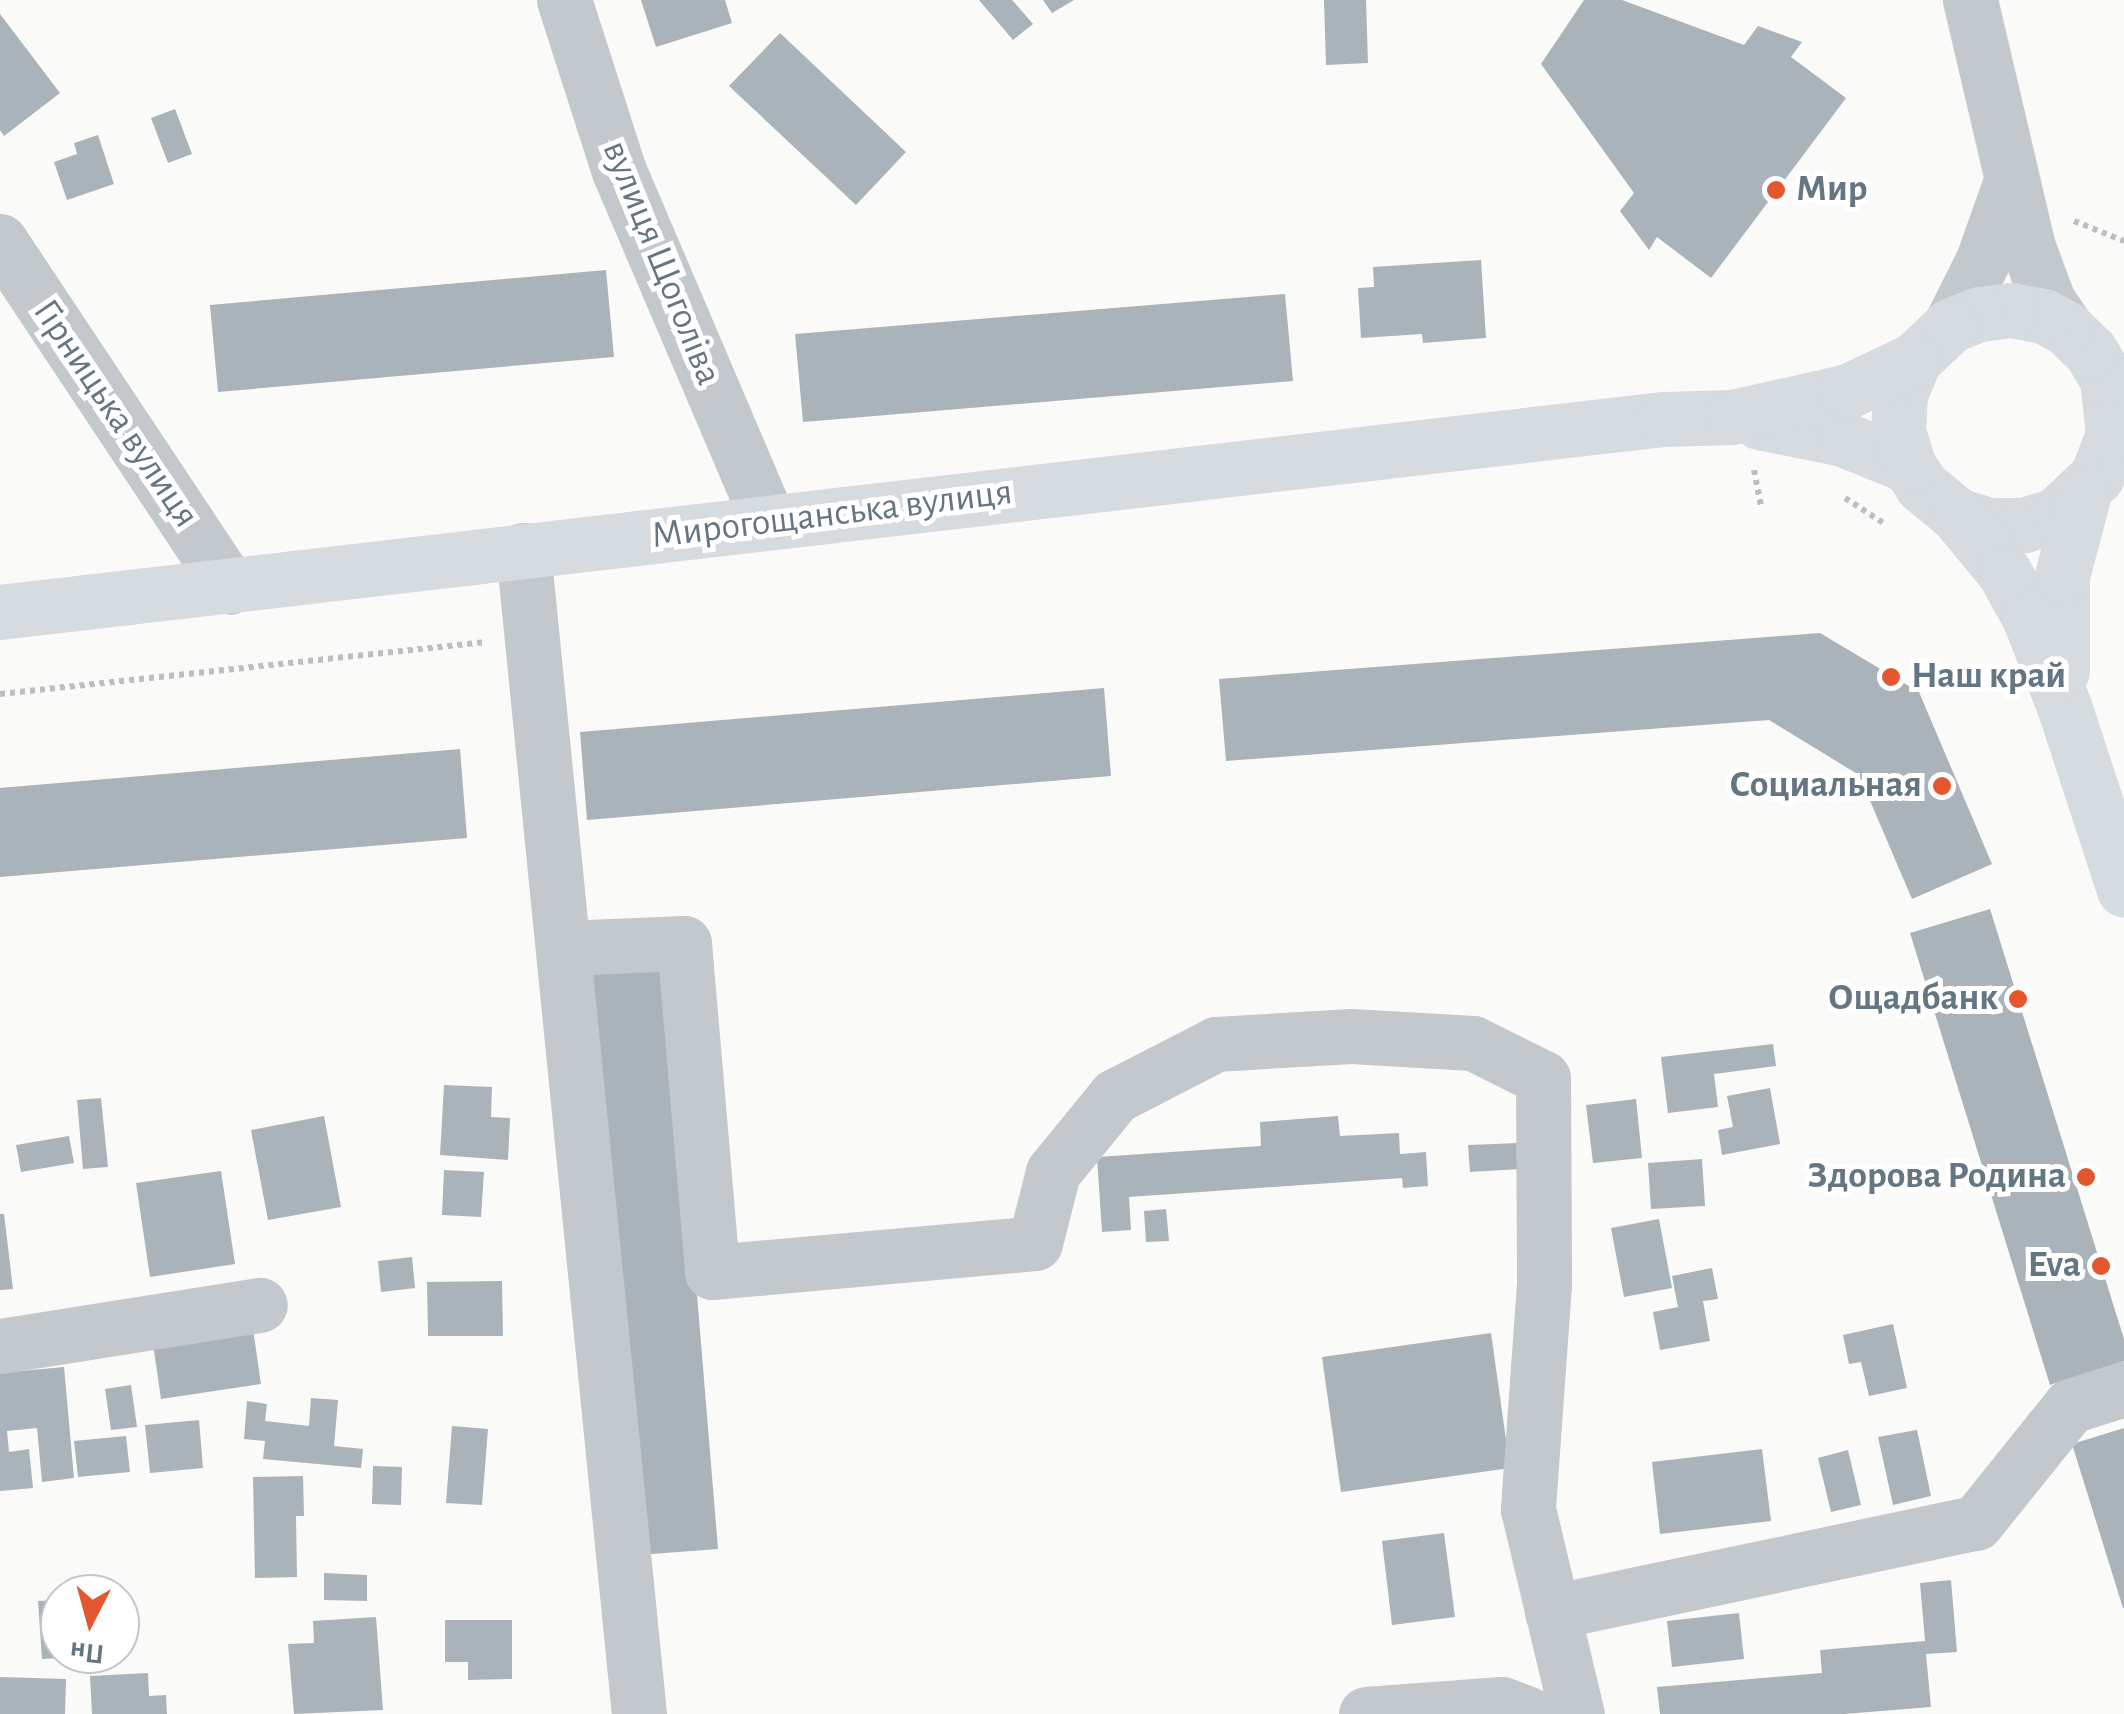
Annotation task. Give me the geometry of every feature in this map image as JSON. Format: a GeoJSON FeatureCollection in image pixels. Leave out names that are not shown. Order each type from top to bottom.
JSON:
{"type":"FeatureCollection","features":[{"type":"Feature","properties":{"kind":"main road"},"geometry":{"type":"LineString","coordinates":[[1732,417],[1848,391],[1980,314],[2012,310],[2043,316],[2066,328],[2090,350],[2119,401],[2107,455],[2084,492],[2062,576],[2060,646],[2065,708]]}},
{"type":"Feature","properties":{"kind":"main road"},"geometry":{"type":"LineString","coordinates":[[2066,328],[2124,318]]}},
{"type":"Feature","properties":{"kind":"main road"},"geometry":{"type":"LineString","coordinates":[[1932,343],[1900,394],[1898,431],[1909,466],[1922,486],[1957,514],[2012,586],[2065,708],[2124,890]]}},
{"type":"Feature","properties":{"kind":"main road","name":"Мирогощанська вулиця"},"geometry":{"type":"LineString","coordinates":[[0,612],[1664,418],[1732,417]]}},
{"type":"Feature","properties":{"kind":"main road"},"geometry":{"type":"LineString","coordinates":[[1732,417],[1843,439],[1909,466]]}},
{"type":"Feature","properties":{"kind":"main road"},"geometry":{"type":"LineString","coordinates":[[1957,514],[1990,525],[2024,525],[2056,514],[2084,492]]}},
{"type":"Feature","properties":{"kind":"street","name":"вулиця Щоголіва"},"geometry":{"type":"LineString","coordinates":[[564,0],[619,170],[769,522]]}},
{"type":"Feature","properties":{"kind":"street"},"geometry":{"type":"LineString","coordinates":[[1970,0],[2036,271],[2066,328]]}},
{"type":"Feature","properties":{"kind":"street"},"geometry":{"type":"LineString","coordinates":[[1932,343],[1982,260],[2011,181]]}},
{"type":"Feature","properties":{"kind":"street","name":"Гірницька вулиця"},"geometry":{"type":"LineString","coordinates":[[0,240],[230,587]]}},
{"type":"Feature","properties":{"kind":"street"},"geometry":{"type":"LineString","coordinates":[[523,550],[639,1714]]}},
{"type":"Feature","properties":{"kind":"street"},"geometry":{"type":"LineString","coordinates":[[563,948],[684,943],[712,1272],[1035,1243],[1053,1172],[1115,1096],[1216,1044],[1352,1036],[1473,1043],[1542,1078],[1544,1284],[1528,1509],[1577,1714]]}},
{"type":"Feature","properties":{"kind":"street"},"geometry":{"type":"LineString","coordinates":[[0,1346],[260,1304]]}},
{"type":"Feature","properties":{"kind":"street"},"geometry":{"type":"LineString","coordinates":[[1552,1612],[1976,1524],[2070,1406],[2124,1389]]}},
{"type":"Feature","properties":{"kind":"street"},"geometry":{"type":"LineString","coordinates":[[1366,1714],[1510,1711]]}},
{"type":"Feature","properties":{"kind":"path"},"geometry":{"type":"LineString","coordinates":[[2070,219],[2124,241]]}},
{"type":"Feature","properties":{"kind":"path"},"geometry":{"type":"LineString","coordinates":[[1761,506],[1754,470],[1768,468]]}},
{"type":"Feature","properties":{"kind":"path"},"geometry":{"type":"LineString","coordinates":[[1832,489],[1901,534]]}},
{"type":"Feature","properties":{"kind":"path"},"geometry":{"type":"LineString","coordinates":[[0,694],[532,637]]}},
{"type":"Feature","properties":{"kind":"building"},"geometry":{"type":"Polygon","coordinates":[[[641,0],[725,0],[732,23],[656,47],[641,0]]]}},
{"type":"Feature","properties":{"kind":"building"},"geometry":{"type":"Polygon","coordinates":[[[979,0],[1012,0],[1033,24],[1013,40],[979,0]]]}},
{"type":"Feature","properties":{"kind":"building"},"geometry":{"type":"Polygon","coordinates":[[[1043,0],[1074,0],[1052,13],[1043,0]]]}},
{"type":"Feature","properties":{"kind":"building"},"geometry":{"type":"Polygon","coordinates":[[[1324,0],[1366,0],[1368,63],[1326,65],[1324,0]]]}},
{"type":"Feature","properties":{"kind":"building"},"geometry":{"type":"Polygon","coordinates":[[[1584,0],[1622,0],[1744,45],[1758,26],[1802,42],[1791,57],[1846,98],[1711,278],[1657,237],[1649,250],[1620,211],[1634,193],[1541,64],[1584,0]]]}},
{"type":"Feature","properties":{"kind":"building"},"geometry":{"type":"Polygon","coordinates":[[[0,14],[60,93],[4,136],[0,130],[0,14]]]}},
{"type":"Feature","properties":{"kind":"building"},"geometry":{"type":"Polygon","coordinates":[[[780,33],[906,152],[856,205],[729,86],[780,33]]]}},
{"type":"Feature","properties":{"kind":"building"},"geometry":{"type":"Polygon","coordinates":[[[175,109],[192,154],[168,163],[151,118],[175,109]]]}},
{"type":"Feature","properties":{"kind":"building"},"geometry":{"type":"Polygon","coordinates":[[[98,135],[114,184],[67,200],[54,162],[77,154],[74,143],[98,135]]]}},
{"type":"Feature","properties":{"kind":"building"},"geometry":{"type":"Polygon","coordinates":[[[1481,260],[1486,338],[1423,343],[1422,334],[1361,338],[1358,288],[1374,287],[1373,267],[1481,260]]]}},
{"type":"Feature","properties":{"kind":"building"},"geometry":{"type":"Polygon","coordinates":[[[606,270],[614,357],[218,392],[210,305],[606,270]]]}},
{"type":"Feature","properties":{"kind":"building"},"geometry":{"type":"Polygon","coordinates":[[[1285,294],[1293,381],[803,422],[795,334],[1285,294]]]}},
{"type":"Feature","properties":{"kind":"building"},"geometry":{"type":"Polygon","coordinates":[[[1820,633],[1919,692],[1992,864],[1912,899],[1859,775],[1769,720],[1226,761],[1219,679],[1820,633]]]}},
{"type":"Feature","properties":{"kind":"building"},"geometry":{"type":"Polygon","coordinates":[[[1104,688],[1111,776],[587,820],[580,732],[1104,688]]]}},
{"type":"Feature","properties":{"kind":"building"},"geometry":{"type":"Polygon","coordinates":[[[460,749],[467,838],[0,877],[0,788],[460,749]]]}},
{"type":"Feature","properties":{"kind":"building"},"geometry":{"type":"Polygon","coordinates":[[[1990,909],[2124,1339],[2124,1361],[2050,1385],[1910,933],[1990,909]]]}},
{"type":"Feature","properties":{"kind":"building"},"geometry":{"type":"Polygon","coordinates":[[[669,955],[718,1549],[639,1555],[589,961],[669,955]]]}},
{"type":"Feature","properties":{"kind":"building"},"geometry":{"type":"Polygon","coordinates":[[[1773,1044],[1776,1066],[1714,1074],[1718,1107],[1668,1113],[1661,1057],[1773,1044]]]}},
{"type":"Feature","properties":{"kind":"building"},"geometry":{"type":"Polygon","coordinates":[[[444,1085],[492,1087],[491,1117],[510,1118],[508,1160],[440,1155],[444,1085]]]}},
{"type":"Feature","properties":{"kind":"building"},"geometry":{"type":"Polygon","coordinates":[[[1770,1088],[1780,1144],[1722,1155],[1718,1130],[1733,1127],[1727,1096],[1770,1088]]]}},
{"type":"Feature","properties":{"kind":"building"},"geometry":{"type":"Polygon","coordinates":[[[101,1098],[108,1167],[83,1169],[77,1100],[101,1098]]]}},
{"type":"Feature","properties":{"kind":"building"},"geometry":{"type":"Polygon","coordinates":[[[1636,1099],[1642,1158],[1593,1163],[1586,1105],[1636,1099]]]}},
{"type":"Feature","properties":{"kind":"building"},"geometry":{"type":"Polygon","coordinates":[[[324,1116],[341,1207],[268,1220],[251,1130],[324,1116]]]}},
{"type":"Feature","properties":{"kind":"building"},"geometry":{"type":"Polygon","coordinates":[[[1338,1116],[1340,1136],[1399,1133],[1400,1154],[1426,1152],[1428,1186],[1403,1188],[1402,1178],[1129,1197],[1131,1230],[1102,1232],[1097,1157],[1261,1146],[1260,1122],[1338,1116]]]}},
{"type":"Feature","properties":{"kind":"building"},"geometry":{"type":"Polygon","coordinates":[[[69,1136],[74,1163],[21,1172],[16,1145],[69,1136]]]}},
{"type":"Feature","properties":{"kind":"building"},"geometry":{"type":"Polygon","coordinates":[[[1519,1143],[1520,1169],[1470,1172],[1468,1145],[1519,1143]]]}},
{"type":"Feature","properties":{"kind":"building"},"geometry":{"type":"Polygon","coordinates":[[[1702,1159],[1705,1206],[1651,1209],[1648,1163],[1702,1159]]]}},
{"type":"Feature","properties":{"kind":"building"},"geometry":{"type":"Polygon","coordinates":[[[444,1170],[484,1172],[481,1217],[442,1215],[444,1170]]]}},
{"type":"Feature","properties":{"kind":"building"},"geometry":{"type":"Polygon","coordinates":[[[221,1171],[235,1264],[150,1277],[136,1183],[221,1171]]]}},
{"type":"Feature","properties":{"kind":"building"},"geometry":{"type":"Polygon","coordinates":[[[1166,1209],[1169,1241],[1146,1242],[1144,1211],[1166,1209]]]}},
{"type":"Feature","properties":{"kind":"building"},"geometry":{"type":"Polygon","coordinates":[[[0,1214],[4,1214],[13,1289],[0,1290],[0,1214]]]}},
{"type":"Feature","properties":{"kind":"building"},"geometry":{"type":"Polygon","coordinates":[[[1659,1219],[1672,1288],[1624,1297],[1611,1228],[1659,1219]]]}},
{"type":"Feature","properties":{"kind":"building"},"geometry":{"type":"Polygon","coordinates":[[[412,1257],[415,1288],[381,1292],[378,1261],[412,1257]]]}},
{"type":"Feature","properties":{"kind":"building"},"geometry":{"type":"Polygon","coordinates":[[[1712,1268],[1718,1299],[1703,1301],[1710,1341],[1660,1350],[1653,1312],[1678,1307],[1672,1276],[1712,1268]]]}},
{"type":"Feature","properties":{"kind":"building"},"geometry":{"type":"Polygon","coordinates":[[[502,1281],[503,1336],[428,1336],[427,1282],[502,1281]]]}},
{"type":"Feature","properties":{"kind":"building"},"geometry":{"type":"Polygon","coordinates":[[[252,1322],[261,1384],[161,1399],[152,1337],[252,1322]]]}},
{"type":"Feature","properties":{"kind":"building"},"geometry":{"type":"Polygon","coordinates":[[[1893,1324],[1907,1388],[1869,1396],[1861,1362],[1849,1364],[1843,1335],[1893,1324]]]}},
{"type":"Feature","properties":{"kind":"building"},"geometry":{"type":"Polygon","coordinates":[[[1491,1333],[1510,1468],[1341,1492],[1322,1357],[1491,1333]]]}},
{"type":"Feature","properties":{"kind":"building"},"geometry":{"type":"Polygon","coordinates":[[[64,1367],[74,1478],[42,1482],[37,1428],[7,1431],[9,1452],[29,1449],[33,1488],[0,1491],[0,1373],[64,1367]]]}},
{"type":"Feature","properties":{"kind":"building"},"geometry":{"type":"Polygon","coordinates":[[[131,1385],[137,1427],[111,1430],[105,1389],[131,1385]]]}},
{"type":"Feature","properties":{"kind":"building"},"geometry":{"type":"Polygon","coordinates":[[[311,1398],[338,1400],[334,1446],[363,1449],[361,1468],[263,1459],[265,1441],[244,1439],[247,1401],[267,1404],[265,1421],[309,1426],[311,1398]]]}},
{"type":"Feature","properties":{"kind":"building"},"geometry":{"type":"Polygon","coordinates":[[[199,1420],[203,1468],[150,1473],[145,1425],[199,1420]]]}},
{"type":"Feature","properties":{"kind":"building"},"geometry":{"type":"Polygon","coordinates":[[[452,1426],[488,1429],[482,1505],[446,1503],[452,1426]]]}},
{"type":"Feature","properties":{"kind":"building"},"geometry":{"type":"Polygon","coordinates":[[[2124,1428],[2124,1608],[2123,1608],[2072,1444],[2124,1428]]]}},
{"type":"Feature","properties":{"kind":"building"},"geometry":{"type":"Polygon","coordinates":[[[1917,1430],[1931,1496],[1893,1505],[1878,1437],[1917,1430]]]}},
{"type":"Feature","properties":{"kind":"building"},"geometry":{"type":"Polygon","coordinates":[[[126,1436],[130,1472],[78,1477],[74,1441],[126,1436]]]}},
{"type":"Feature","properties":{"kind":"building"},"geometry":{"type":"Polygon","coordinates":[[[1762,1449],[1771,1521],[1660,1534],[1652,1462],[1762,1449]]]}},
{"type":"Feature","properties":{"kind":"building"},"geometry":{"type":"Polygon","coordinates":[[[1848,1450],[1861,1505],[1831,1512],[1818,1458],[1848,1450]]]}},
{"type":"Feature","properties":{"kind":"building"},"geometry":{"type":"Polygon","coordinates":[[[373,1466],[402,1467],[401,1505],[372,1504],[373,1466]]]}},
{"type":"Feature","properties":{"kind":"building"},"geometry":{"type":"Polygon","coordinates":[[[303,1476],[304,1516],[296,1516],[297,1577],[255,1578],[253,1477],[303,1476]]]}},
{"type":"Feature","properties":{"kind":"building"},"geometry":{"type":"Polygon","coordinates":[[[1444,1533],[1455,1617],[1392,1625],[1382,1541],[1444,1533]]]}},
{"type":"Feature","properties":{"kind":"building"},"geometry":{"type":"Polygon","coordinates":[[[324,1573],[367,1575],[367,1601],[324,1600],[324,1573]]]}},
{"type":"Feature","properties":{"kind":"building"},"geometry":{"type":"Polygon","coordinates":[[[1951,1580],[1957,1652],[1926,1654],[1931,1707],[1844,1714],[1660,1714],[1657,1687],[1822,1673],[1820,1650],[1925,1641],[1920,1583],[1951,1580]]]}},
{"type":"Feature","properties":{"kind":"building"},"geometry":{"type":"Polygon","coordinates":[[[1739,1613],[1744,1659],[1672,1667],[1667,1621],[1739,1613]]]}},
{"type":"Feature","properties":{"kind":"building"},"geometry":{"type":"Polygon","coordinates":[[[376,1617],[383,1710],[294,1714],[288,1644],[314,1643],[313,1621],[376,1617]]]}},
{"type":"Feature","properties":{"kind":"building"},"geometry":{"type":"Polygon","coordinates":[[[445,1620],[512,1620],[512,1679],[468,1680],[468,1662],[445,1662],[445,1620]]]}},
{"type":"Feature","properties":{"kind":"building"},"geometry":{"type":"Polygon","coordinates":[[[148,1673],[149,1696],[166,1695],[167,1714],[92,1714],[90,1676],[148,1673]]]}},
{"type":"Feature","properties":{"kind":"building"},"geometry":{"type":"Polygon","coordinates":[[[0,1677],[66,1679],[65,1714],[0,1714],[0,1677]]]}},
{"type":"Feature","properties":{"kind":"place","name":"Мир"},"geometry":{"type":"Point","coordinates":[1776,190]}},
{"type":"Feature","properties":{"kind":"place","name":"Наш край"},"geometry":{"type":"Point","coordinates":[1891,677]}},
{"type":"Feature","properties":{"kind":"place","name":"Социальная"},"geometry":{"type":"Point","coordinates":[1942,786]}},
{"type":"Feature","properties":{"kind":"place","name":"Ощадбанк"},"geometry":{"type":"Point","coordinates":[2018,999]}},
{"type":"Feature","properties":{"kind":"place","name":"Здорова Родина"},"geometry":{"type":"Point","coordinates":[2086,1177]}},
{"type":"Feature","properties":{"kind":"place","name":"Eva"},"geometry":{"type":"Point","coordinates":[2101,1266]}}]}
